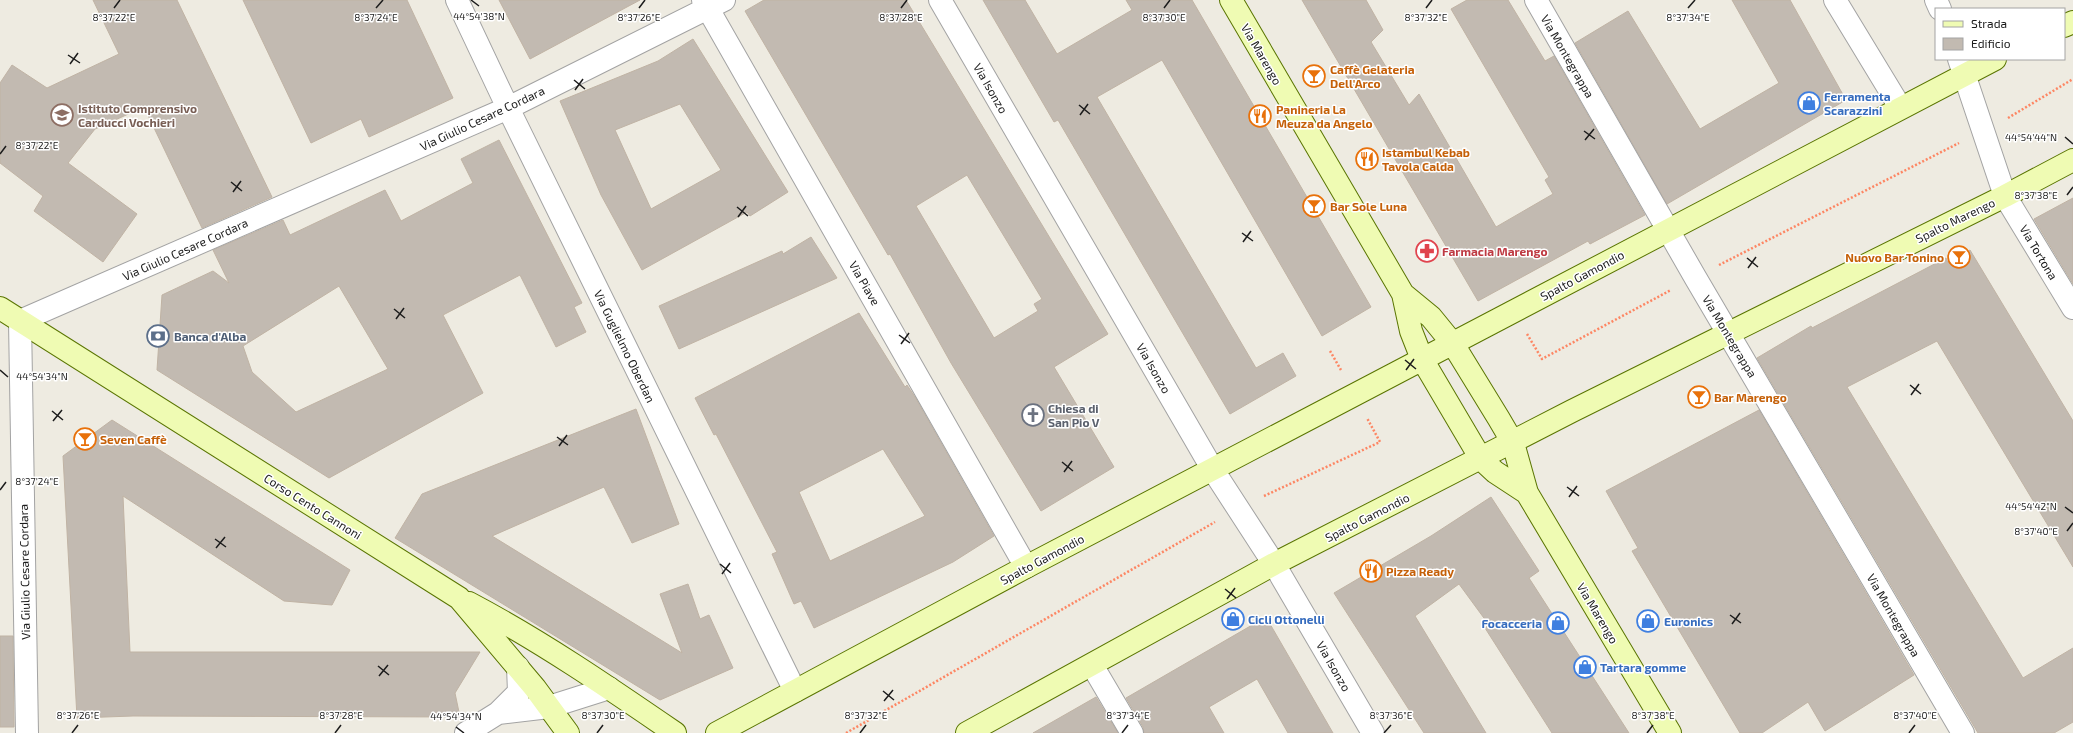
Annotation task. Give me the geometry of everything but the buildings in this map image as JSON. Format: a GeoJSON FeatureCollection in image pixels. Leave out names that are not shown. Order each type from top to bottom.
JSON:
{"type":"FeatureCollection","features":[{"type":"Feature","properties":{"kind":"street","name":"Via Guglielmo Oberdan"},"geometry":{"type":"LineString","coordinates":[[457,0],[508,108],[795,690]]}},
{"type":"Feature","properties":{"kind":"street","name":"Via Isonzo"},"geometry":{"type":"LineString","coordinates":[[940,0],[1213,470],[1274,564],[1373,733]]}},
{"type":"Feature","properties":{"kind":"street","name":"Via Marengo"},"geometry":{"type":"LineString","coordinates":[[1231,0],[1403,294]]}},
{"type":"Feature","properties":{"kind":"street","name":"Via Montegrappa"},"geometry":{"type":"LineString","coordinates":[[1536,0],[1669,229],[1695,277],[1963,733]]}},
{"type":"Feature","properties":{"kind":"street"},"geometry":{"type":"LineString","coordinates":[[1835,0],[1900,107]]}},
{"type":"Feature","properties":{"kind":"street","name":"Via Giulio Cesare Cordara"},"geometry":{"type":"LineString","coordinates":[[27,733],[20,321],[508,108],[711,3]]}},
{"type":"Feature","properties":{"kind":"street","name":"Via Piave"},"geometry":{"type":"LineString","coordinates":[[711,3],[1026,567]]}},
{"type":"Feature","properties":{"kind":"street"},"geometry":{"type":"LineString","coordinates":[[1669,229],[1900,107],[1962,66],[1990,60]]}},
{"type":"Feature","properties":{"kind":"street","name":"Via Tortona"},"geometry":{"type":"LineString","coordinates":[[1962,66],[2005,196],[2073,308]]}},
{"type":"Feature","properties":{"kind":"street","name":"Spalto Marengo"},"geometry":{"type":"LineString","coordinates":[[1729,333],[2005,196],[2073,160]]}},
{"type":"Feature","properties":{"kind":"street","name":"Spalto Gamondio"},"geometry":{"type":"LineString","coordinates":[[717,733],[1026,567],[1453,344],[1669,229]]}},
{"type":"Feature","properties":{"kind":"street"},"geometry":{"type":"LineString","coordinates":[[1403,294],[1431,318],[1453,344],[1513,442],[1527,493]]}},
{"type":"Feature","properties":{"kind":"street"},"geometry":{"type":"LineString","coordinates":[[1403,294],[1411,331],[1422,360],[1481,458],[1495,472],[1527,493]]}},
{"type":"Feature","properties":{"kind":"street","name":"Corso Cento Cannoni"},"geometry":{"type":"LineString","coordinates":[[0,308],[459,598],[518,667],[568,733]]}},
{"type":"Feature","properties":{"kind":"street","name":"Spalto Gamondio"},"geometry":{"type":"LineString","coordinates":[[967,733],[1274,564],[1729,333]]}},
{"type":"Feature","properties":{"kind":"street","name":"Via Marengo"},"geometry":{"type":"LineString","coordinates":[[1527,493],[1670,733]]}},
{"type":"Feature","properties":{"kind":"street"},"geometry":{"type":"LineString","coordinates":[[459,598],[517,629],[609,688],[675,733]]}},
{"type":"Feature","properties":{"kind":"street"},"geometry":{"type":"LineString","coordinates":[[1092,665],[1132,733]]}},
{"type":"Feature","properties":{"kind":"street"},"geometry":{"type":"LineString","coordinates":[[466,733],[498,713],[519,692],[518,667]]}},
{"type":"Feature","properties":{"kind":"street"},"geometry":{"type":"LineString","coordinates":[[498,713],[549,706],[609,688]]}},
{"type":"Feature","properties":{"kind":"path"},"geometry":{"type":"LineString","coordinates":[[2033,104],[2073,79]]}},
{"type":"Feature","properties":{"kind":"path"},"geometry":{"type":"LineString","coordinates":[[1542,359],[1695,277],[1928,160]]}},
{"type":"Feature","properties":{"kind":"path"},"geometry":{"type":"LineString","coordinates":[[846,733],[1237,509],[1380,442]]}},
{"type":"Feature","properties":{"kind":"place","name":"Caffè Gelateria Dell'Arco"},"geometry":{"type":"Point","coordinates":[1314,76]}},
{"type":"Feature","properties":{"kind":"place","name":"Ferramenta Scarazzini"},"geometry":{"type":"Point","coordinates":[1809,103]}},
{"type":"Feature","properties":{"kind":"place","name":"Istituto Comprensivo Carducci Vochieri"},"geometry":{"type":"Point","coordinates":[62,115]}},
{"type":"Feature","properties":{"kind":"place","name":"Panineria La Meuza da Angelo"},"geometry":{"type":"Point","coordinates":[1260,116]}},
{"type":"Feature","properties":{"kind":"place","name":"Istambul Kebab Tavola Calda"},"geometry":{"type":"Point","coordinates":[1367,159]}},
{"type":"Feature","properties":{"kind":"place","name":"Bar Sole Luna"},"geometry":{"type":"Point","coordinates":[1314,206]}},
{"type":"Feature","properties":{"kind":"place","name":"Farmacia Marengo"},"geometry":{"type":"Point","coordinates":[1427,251]}},
{"type":"Feature","properties":{"kind":"place","name":"Nuovo Bar Tonino"},"geometry":{"type":"Point","coordinates":[1959,257]}},
{"type":"Feature","properties":{"kind":"place","name":"Banca d'Alba"},"geometry":{"type":"Point","coordinates":[158,336]}},
{"type":"Feature","properties":{"kind":"place","name":"Bar Marengo"},"geometry":{"type":"Point","coordinates":[1699,397]}},
{"type":"Feature","properties":{"kind":"place","name":"Chiesa di San Pio V"},"geometry":{"type":"Point","coordinates":[1033,415]}},
{"type":"Feature","properties":{"kind":"place","name":"Seven Caffè"},"geometry":{"type":"Point","coordinates":[85,439]}},
{"type":"Feature","properties":{"kind":"place","name":"Pizza Ready"},"geometry":{"type":"Point","coordinates":[1371,571]}},
{"type":"Feature","properties":{"kind":"place","name":"Cicli Ottonelli"},"geometry":{"type":"Point","coordinates":[1233,619]}},
{"type":"Feature","properties":{"kind":"place","name":"Euronics"},"geometry":{"type":"Point","coordinates":[1648,621]}},
{"type":"Feature","properties":{"kind":"place","name":"Focacceria"},"geometry":{"type":"Point","coordinates":[1558,623]}},
{"type":"Feature","properties":{"kind":"place","name":"Tartara gomme"},"geometry":{"type":"Point","coordinates":[1585,667]}}]}
